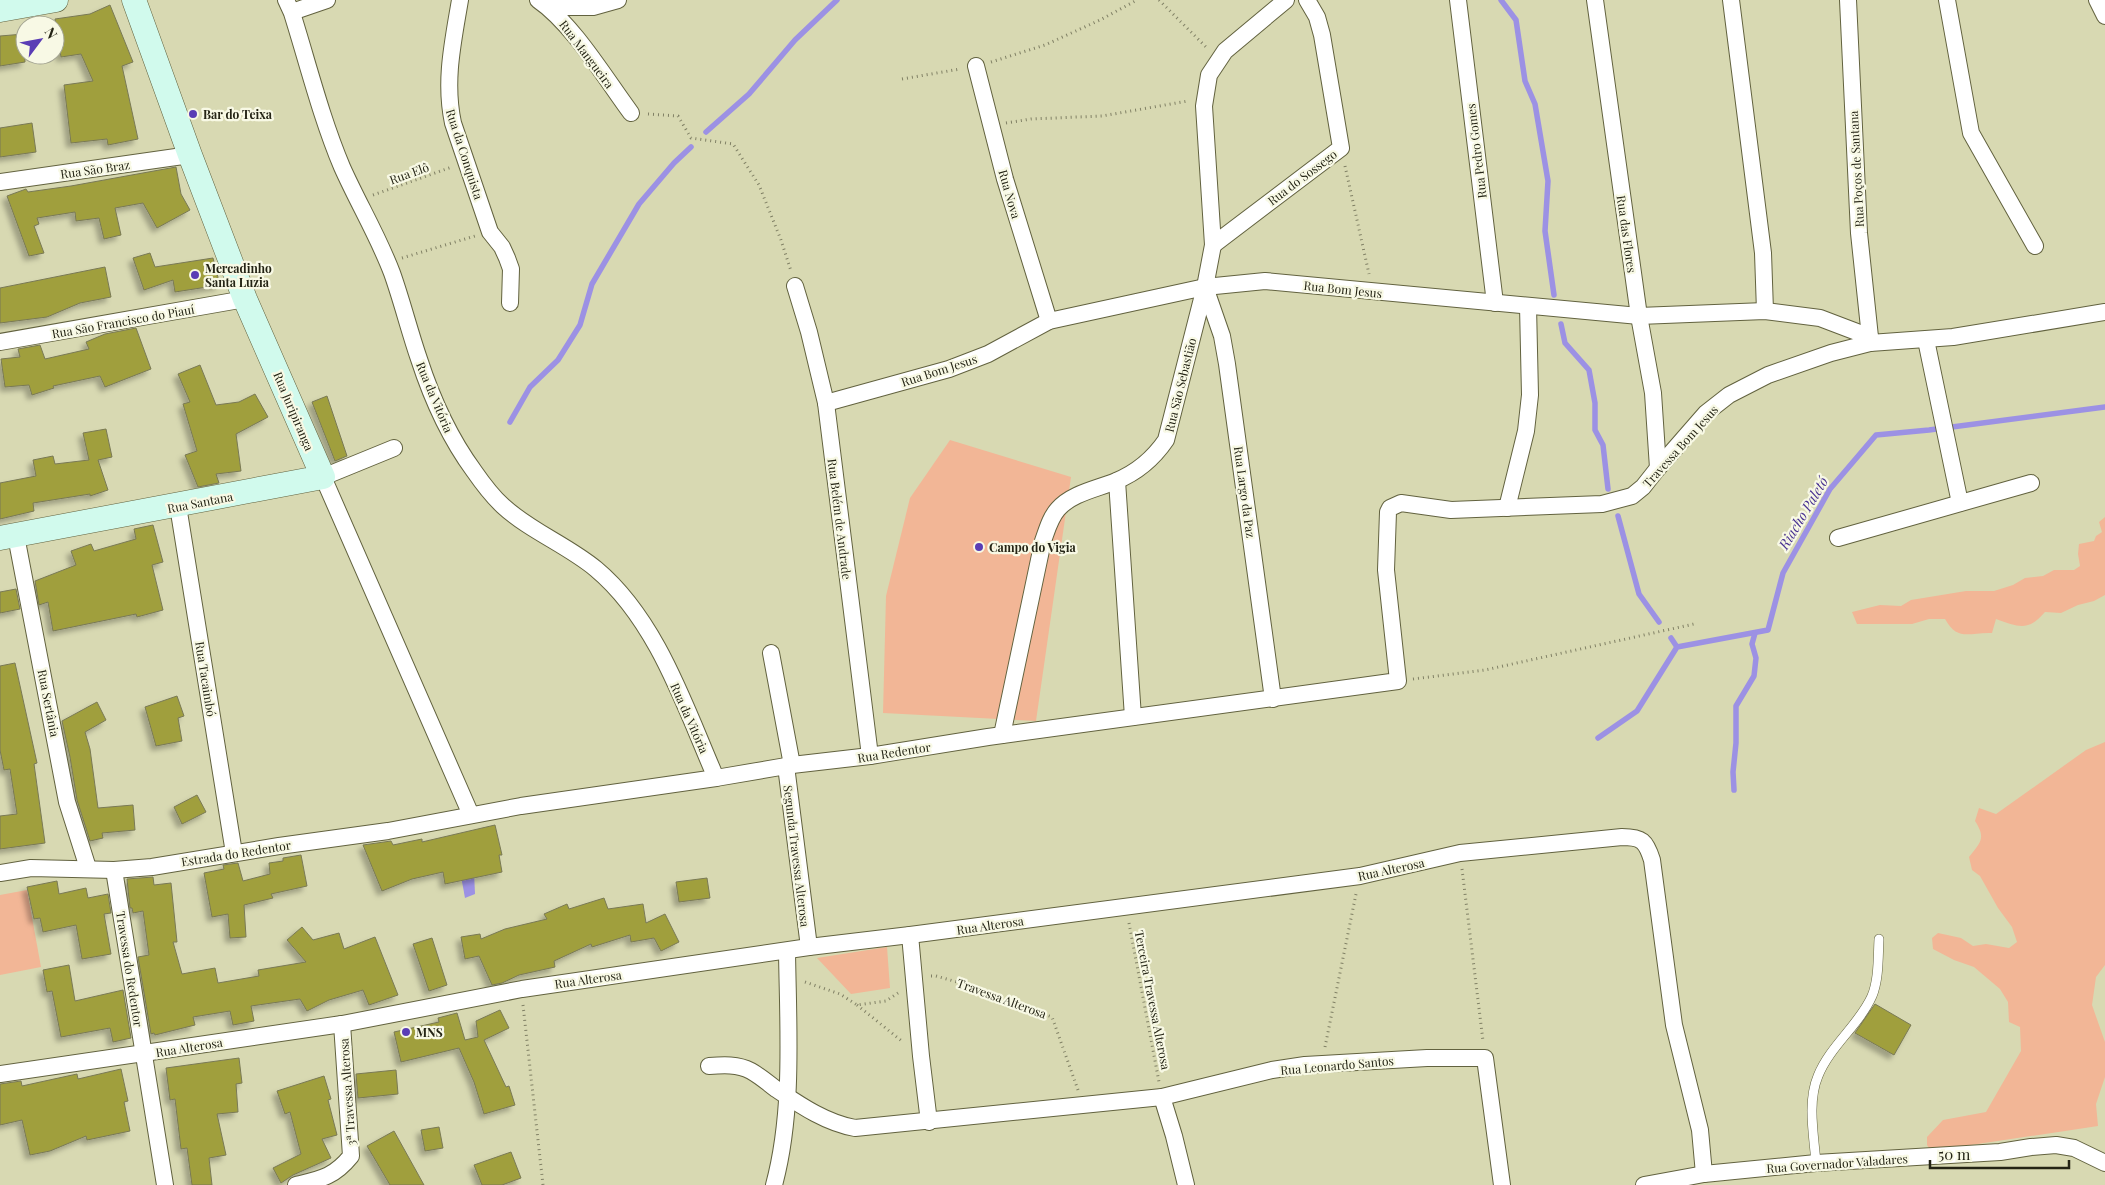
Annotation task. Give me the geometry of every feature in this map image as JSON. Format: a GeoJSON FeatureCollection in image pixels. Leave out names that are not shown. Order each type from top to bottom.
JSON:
{"type":"FeatureCollection","features":[{"type":"Feature","properties":{"kind":"street"},"geometry":{"type":"LineString","coordinates":[[0,10],[56,0]]}},
{"type":"Feature","properties":{"kind":"street","name":"Rua Juripiranga"},"geometry":{"type":"LineString","coordinates":[[134,0],[190,155],[246,299],[471,815]]}},
{"type":"Feature","properties":{"kind":"street"},"geometry":{"type":"LineString","coordinates":[[289,6],[327,0]]}},
{"type":"Feature","properties":{"kind":"street","name":"Rua da Conquista"},"geometry":{"type":"LineString","coordinates":[[460,0],[449,62],[449,106],[453,124],[490,232],[502,247],[511,269],[510,302]]}},
{"type":"Feature","properties":{"kind":"street"},"geometry":{"type":"LineString","coordinates":[[544,4],[593,7],[618,0]]}},
{"type":"Feature","properties":{"kind":"street","name":"Rua São Sebastião"},"geometry":{"type":"LineString","coordinates":[[1002,735],[1042,540],[1050,520],[1058,509],[1071,498],[1116,481],[1145,465],[1166,440],[1205,287],[1213,245],[1205,99],[1209,75],[1225,51],[1286,0]]}},
{"type":"Feature","properties":{"kind":"street","name":"Rua do Sossego"},"geometry":{"type":"LineString","coordinates":[[1213,245],[1341,148],[1322,35],[1317,17],[1306,0]]}},
{"type":"Feature","properties":{"kind":"street","name":"Rua Pedro Gomes"},"geometry":{"type":"LineString","coordinates":[[1458,0],[1495,303]]}},
{"type":"Feature","properties":{"kind":"street","name":"Rua das Flores"},"geometry":{"type":"LineString","coordinates":[[1595,0],[1639,316],[1653,393],[1658,468]]}},
{"type":"Feature","properties":{"kind":"street"},"geometry":{"type":"LineString","coordinates":[[1732,0],[1763,253],[1765,311]]}},
{"type":"Feature","properties":{"kind":"street","name":"Rua Poços de Santana"},"geometry":{"type":"LineString","coordinates":[[1848,0],[1859,233],[1870,340]]}},
{"type":"Feature","properties":{"kind":"street"},"geometry":{"type":"LineString","coordinates":[[1947,0],[1971,134],[2035,246]]}},
{"type":"Feature","properties":{"kind":"street"},"geometry":{"type":"LineString","coordinates":[[2097,0],[2105,16]]}},
{"type":"Feature","properties":{"kind":"street","name":"Rua Mangueira"},"geometry":{"type":"LineString","coordinates":[[544,4],[567,26],[631,113]]}},
{"type":"Feature","properties":{"kind":"street","name":"Rua da Vitória"},"geometry":{"type":"LineString","coordinates":[[289,6],[321,108],[342,166],[388,262],[418,359],[442,420],[454,443],[490,494],[503,507],[595,569],[630,604],[643,623],[660,655],[716,778]]}},
{"type":"Feature","properties":{"kind":"street","name":"Rua Nova"},"geometry":{"type":"LineString","coordinates":[[976,66],[1026,250],[1049,321]]}},
{"type":"Feature","properties":{"kind":"street","name":"Rua São Braz"},"geometry":{"type":"LineString","coordinates":[[0,182],[190,155]]}},
{"type":"Feature","properties":{"kind":"street","name":"Rua Bom Jesus"},"geometry":{"type":"LineString","coordinates":[[826,403],[949,369],[988,354],[1049,321],[1205,287],[1265,281],[1639,316],[1765,311],[1820,318],[1870,340]]}},
{"type":"Feature","properties":{"kind":"street","name":"Rua Belém de Andrade"},"geometry":{"type":"LineString","coordinates":[[795,286],[809,332],[826,403],[870,756]]}},
{"type":"Feature","properties":{"kind":"street","name":"Rua Largo da Paz"},"geometry":{"type":"LineString","coordinates":[[1205,287],[1222,336],[1230,380],[1273,699]]}},
{"type":"Feature","properties":{"kind":"street","name":"Rua São Francisco do Piauí"},"geometry":{"type":"LineString","coordinates":[[0,342],[246,299]]}},
{"type":"Feature","properties":{"kind":"street"},"geometry":{"type":"LineString","coordinates":[[1507,508],[1526,431],[1530,395],[1528,306]]}},
{"type":"Feature","properties":{"kind":"street","name":"Travessa Bom Jesus"},"geometry":{"type":"LineString","coordinates":[[1398,681],[1386,570],[1388,512],[1390,508],[1402,503],[1451,510],[1602,504],[1619,501],[1632,496],[1644,487],[1706,413],[1729,395],[1768,375],[1870,340],[1926,340],[2105,312]]}},
{"type":"Feature","properties":{"kind":"street"},"geometry":{"type":"LineString","coordinates":[[1926,340],[1960,503]]}},
{"type":"Feature","properties":{"kind":"street","name":"Rua Santana"},"geometry":{"type":"LineString","coordinates":[[8,537],[323,478],[394,448]]}},
{"type":"Feature","properties":{"kind":"street"},"geometry":{"type":"LineString","coordinates":[[1116,481],[1133,718]]}},
{"type":"Feature","properties":{"kind":"street"},"geometry":{"type":"LineString","coordinates":[[1838,538],[2031,483]]}},
{"type":"Feature","properties":{"kind":"street","name":"Rua Tacaimbó"},"geometry":{"type":"LineString","coordinates":[[178,506],[234,853]]}},
{"type":"Feature","properties":{"kind":"street","name":"Rua Sertânia"},"geometry":{"type":"LineString","coordinates":[[8,537],[68,802],[88,868]]}},
{"type":"Feature","properties":{"kind":"street","name":"Segunda Travessa Alterosa"},"geometry":{"type":"LineString","coordinates":[[771,653],[789,766],[809,947]]}},
{"type":"Feature","properties":{"kind":"street","name":"Rua Redentor"},"geometry":{"type":"LineString","coordinates":[[471,815],[1002,735],[1398,681]]}},
{"type":"Feature","properties":{"kind":"street","name":"Estrada do Redentor"},"geometry":{"type":"LineString","coordinates":[[0,873],[32,868],[114,870],[152,867],[388,831],[471,815]]}},
{"type":"Feature","properties":{"kind":"street","name":"Rua Alterosa"},"geometry":{"type":"LineString","coordinates":[[0,1074],[342,1024],[522,989],[787,950],[1360,876],[1460,853],[1635,837],[1643,841],[1652,860],[1674,1025],[1700,1130],[1704,1174]]}},
{"type":"Feature","properties":{"kind":"street","name":"Travessa do Redentor"},"geometry":{"type":"LineString","coordinates":[[114,870],[165,1185]]}},
{"type":"Feature","properties":{"kind":"street"},"geometry":{"type":"LineString","coordinates":[[910,935],[929,1122]]}},
{"type":"Feature","properties":{"kind":"street"},"geometry":{"type":"LineString","coordinates":[[774,1185],[782,1143],[787,1096],[789,1012],[787,950]]}},
{"type":"Feature","properties":{"kind":"street","name":"3ª Travessa Alterosa"},"geometry":{"type":"LineString","coordinates":[[296,1185],[323,1178],[340,1169],[351,1156],[342,1024]]}},
{"type":"Feature","properties":{"kind":"street","name":"Rua Leonardo Santos"},"geometry":{"type":"LineString","coordinates":[[710,1066],[732,1066],[751,1071],[787,1096],[837,1125],[871,1128],[1162,1097],[1272,1070],[1322,1064],[1427,1058],[1485,1058]]}},
{"type":"Feature","properties":{"kind":"street"},"geometry":{"type":"LineString","coordinates":[[1485,1058],[1502,1185]]}},
{"type":"Feature","properties":{"kind":"street"},"geometry":{"type":"LineString","coordinates":[[1162,1097],[1186,1185]]}},
{"type":"Feature","properties":{"kind":"street","name":"Rua Governador Valadares"},"geometry":{"type":"LineString","coordinates":[[1644,1185],[1704,1174],[1816,1163],[2000,1152],[2056,1145],[2074,1148],[2105,1163]]}},
{"type":"Feature","properties":{"kind":"lane"},"geometry":{"type":"LineString","coordinates":[[1816,1163],[1813,1092],[1817,1076],[1826,1058],[1872,995],[1876,981],[1879,939]]}},
{"type":"Feature","properties":{"kind":"path"},"geometry":{"type":"LineString","coordinates":[[902,79],[976,66],[1045,45],[1100,20],[1137,0]]}},
{"type":"Feature","properties":{"kind":"path"},"geometry":{"type":"LineString","coordinates":[[1159,0],[1219,60]]}},
{"type":"Feature","properties":{"kind":"path"},"geometry":{"type":"LineString","coordinates":[[991,126],[1032,120],[1102,116],[1205,99]]}},
{"type":"Feature","properties":{"kind":"path"},"geometry":{"type":"LineString","coordinates":[[631,113],[678,116],[690,138],[733,144],[759,185],[781,240],[795,286]]}},
{"type":"Feature","properties":{"kind":"path"},"geometry":{"type":"LineString","coordinates":[[1341,148],[1373,292]]}},
{"type":"Feature","properties":{"kind":"path","name":"Rua Elô"},"geometry":{"type":"LineString","coordinates":[[359,201],[466,162]]}},
{"type":"Feature","properties":{"kind":"path"},"geometry":{"type":"LineString","coordinates":[[388,262],[490,232]]}},
{"type":"Feature","properties":{"kind":"path"},"geometry":{"type":"LineString","coordinates":[[1398,681],[1485,670],[1694,624]]}},
{"type":"Feature","properties":{"kind":"path"},"geometry":{"type":"LineString","coordinates":[[1460,853],[1485,1058]]}},
{"type":"Feature","properties":{"kind":"path"},"geometry":{"type":"LineString","coordinates":[[1322,1064],[1360,876]]}},
{"type":"Feature","properties":{"kind":"path","name":"Terceira Travessa Alterosa"},"geometry":{"type":"LineString","coordinates":[[1126,906],[1162,1097]]}},
{"type":"Feature","properties":{"kind":"path"},"geometry":{"type":"LineString","coordinates":[[787,976],[840,994],[857,1004],[921,1056]]}},
{"type":"Feature","properties":{"kind":"path","name":"Travessa Alterosa"},"geometry":{"type":"LineString","coordinates":[[913,979],[936,976],[982,989],[999,999],[1052,1017],[1083,1104]]}},
{"type":"Feature","properties":{"kind":"path"},"geometry":{"type":"LineString","coordinates":[[857,1004],[886,1001],[913,979]]}},
{"type":"Feature","properties":{"kind":"path"},"geometry":{"type":"LineString","coordinates":[[522,989],[544,1185]]}},
{"type":"Feature","properties":{"kind":"shaded area","name":"Campo do Vigia"},"geometry":{"type":"Polygon","coordinates":[[[950,440],[1071,477],[1036,721],[883,713],[886,596],[910,498],[950,440]]]}},
{"type":"Feature","properties":{"kind":"shaded area"},"geometry":{"type":"Polygon","coordinates":[[[2105,517],[2105,595],[2094,601],[2078,605],[2061,613],[2045,612],[2033,623],[2023,626],[2017,626],[1996,619],[1992,633],[1970,634],[1955,631],[1945,619],[1929,619],[1912,624],[1857,624],[1852,612],[1880,605],[1901,606],[1911,600],[1966,591],[1994,591],[2013,585],[2025,578],[2043,576],[2054,570],[2074,570],[2080,566],[2079,544],[2094,541],[2096,536],[2102,532],[2099,522],[2105,517]]]}},
{"type":"Feature","properties":{"kind":"shaded area"},"geometry":{"type":"Polygon","coordinates":[[[2105,742],[2105,965],[2096,977],[2092,1005],[2105,1042],[2105,1077],[2096,1104],[2098,1126],[1931,1151],[1927,1145],[1927,1137],[1943,1120],[1986,1112],[2021,1051],[2020,1027],[2009,1022],[2008,1002],[2000,989],[1974,967],[1954,960],[1933,949],[1932,938],[1938,933],[1961,938],[1973,946],[1986,944],[2009,948],[2017,942],[2012,927],[1998,908],[1980,876],[1972,870],[1969,857],[1981,840],[1975,821],[1979,808],[1996,814],[2086,750],[2105,742]]]}},
{"type":"Feature","properties":{"kind":"shaded area"},"geometry":{"type":"Polygon","coordinates":[[[474,872],[475,894],[465,898],[461,876],[474,872]]]}},
{"type":"Feature","properties":{"kind":"shaded area"},"geometry":{"type":"Polygon","coordinates":[[[27,890],[41,967],[0,975],[0,895],[27,890]]]}},
{"type":"Feature","properties":{"kind":"shaded area"},"geometry":{"type":"Polygon","coordinates":[[[887,947],[890,988],[851,994],[817,958],[887,947]]]}},
{"type":"Feature","properties":{"kind":"building"},"geometry":{"type":"Polygon","coordinates":[[[110,5],[133,62],[122,66],[138,139],[108,145],[107,139],[71,143],[64,85],[93,81],[81,54],[65,56],[65,18],[90,14],[110,5]]]}},
{"type":"Feature","properties":{"kind":"building"},"geometry":{"type":"Polygon","coordinates":[[[15,35],[15,64],[0,66],[0,36],[15,35]]]}},
{"type":"Feature","properties":{"kind":"building"},"geometry":{"type":"Polygon","coordinates":[[[32,123],[36,152],[0,157],[0,128],[32,123]]]}},
{"type":"Feature","properties":{"kind":"building"},"geometry":{"type":"Polygon","coordinates":[[[176,167],[181,194],[190,210],[157,228],[143,203],[115,208],[121,235],[104,239],[99,218],[76,221],[75,212],[37,218],[39,224],[34,226],[44,253],[29,256],[7,196],[26,189],[28,192],[71,186],[176,167]]]}},
{"type":"Feature","properties":{"kind":"building"},"geometry":{"type":"Polygon","coordinates":[[[150,253],[155,267],[213,258],[220,285],[175,292],[173,280],[144,290],[133,258],[150,253]]]}},
{"type":"Feature","properties":{"kind":"building"},"geometry":{"type":"Polygon","coordinates":[[[105,267],[111,297],[80,303],[47,317],[0,323],[0,288],[105,267]]]}},
{"type":"Feature","properties":{"kind":"building"},"geometry":{"type":"Polygon","coordinates":[[[136,328],[151,369],[105,387],[100,376],[53,386],[54,388],[32,395],[29,385],[5,387],[1,359],[20,357],[18,349],[40,345],[45,359],[89,349],[86,342],[105,334],[136,328]]]}},
{"type":"Feature","properties":{"kind":"building"},"geometry":{"type":"Polygon","coordinates":[[[200,365],[216,405],[239,402],[255,394],[268,417],[236,434],[241,471],[216,474],[219,483],[198,487],[185,455],[197,451],[183,404],[190,402],[178,374],[200,365]]]}},
{"type":"Feature","properties":{"kind":"building"},"geometry":{"type":"Polygon","coordinates":[[[327,396],[347,456],[335,461],[312,402],[327,396]]]}},
{"type":"Feature","properties":{"kind":"building"},"geometry":{"type":"Polygon","coordinates":[[[106,429],[112,457],[98,460],[108,490],[90,496],[90,494],[33,503],[34,511],[0,519],[0,483],[36,476],[33,460],[53,456],[55,464],[89,460],[83,433],[106,429]]]}},
{"type":"Feature","properties":{"kind":"building"},"geometry":{"type":"Polygon","coordinates":[[[153,525],[163,562],[152,565],[163,610],[137,617],[136,614],[53,631],[48,602],[39,605],[35,581],[76,565],[71,551],[91,544],[94,551],[136,539],[134,529],[153,525]]]}},
{"type":"Feature","properties":{"kind":"building"},"geometry":{"type":"Polygon","coordinates":[[[16,589],[20,609],[0,613],[0,592],[16,589]]]}},
{"type":"Feature","properties":{"kind":"building"},"geometry":{"type":"Polygon","coordinates":[[[15,663],[37,763],[34,764],[45,843],[0,849],[0,816],[17,814],[10,769],[4,770],[0,750],[0,666],[15,663]]]}},
{"type":"Feature","properties":{"kind":"building"},"geometry":{"type":"Polygon","coordinates":[[[177,696],[184,716],[178,718],[182,741],[156,746],[145,707],[177,696]]]}},
{"type":"Feature","properties":{"kind":"building"},"geometry":{"type":"Polygon","coordinates":[[[97,702],[106,720],[85,732],[90,749],[98,808],[133,805],[135,830],[102,833],[103,838],[90,841],[77,800],[62,721],[97,702]]]}},
{"type":"Feature","properties":{"kind":"building"},"geometry":{"type":"Polygon","coordinates":[[[197,795],[206,812],[182,824],[174,807],[197,795]]]}},
{"type":"Feature","properties":{"kind":"building"},"geometry":{"type":"Polygon","coordinates":[[[495,825],[502,855],[499,855],[502,872],[445,884],[443,872],[412,879],[382,891],[363,845],[391,841],[393,845],[422,839],[422,842],[495,825]]]}},
{"type":"Feature","properties":{"kind":"building"},"geometry":{"type":"Polygon","coordinates":[[[301,855],[307,886],[271,894],[273,898],[244,905],[246,937],[230,938],[228,914],[212,917],[204,873],[224,869],[223,865],[238,863],[243,881],[270,874],[269,863],[301,855]]]}},
{"type":"Feature","properties":{"kind":"building"},"geometry":{"type":"Polygon","coordinates":[[[153,877],[154,885],[171,883],[177,942],[173,942],[182,974],[215,968],[218,983],[259,976],[258,970],[306,962],[287,940],[302,927],[313,940],[339,933],[344,949],[375,937],[398,995],[369,1005],[363,990],[329,1000],[307,1011],[300,999],[251,1006],[254,1021],[233,1025],[230,1011],[193,1017],[195,1025],[155,1035],[154,1033],[151,1034],[138,957],[149,955],[143,911],[133,913],[132,908],[130,908],[127,879],[153,877]]]}},
{"type":"Feature","properties":{"kind":"building"},"geometry":{"type":"Polygon","coordinates":[[[707,878],[710,898],[679,902],[676,882],[707,878]]]}},
{"type":"Feature","properties":{"kind":"building"},"geometry":{"type":"Polygon","coordinates":[[[57,881],[59,894],[86,888],[88,898],[108,894],[111,913],[104,914],[111,954],[82,959],[76,925],[43,932],[40,918],[34,919],[27,887],[57,881]]]}},
{"type":"Feature","properties":{"kind":"building"},"geometry":{"type":"Polygon","coordinates":[[[604,898],[608,909],[643,904],[646,923],[665,914],[679,942],[661,951],[654,938],[631,942],[630,935],[592,947],[591,944],[554,961],[555,967],[519,975],[502,983],[492,985],[479,956],[465,959],[461,937],[480,934],[481,939],[505,929],[547,919],[544,914],[567,904],[569,909],[604,898]]]}},
{"type":"Feature","properties":{"kind":"building"},"geometry":{"type":"Polygon","coordinates":[[[432,938],[447,985],[429,991],[413,944],[432,938]]]}},
{"type":"Feature","properties":{"kind":"building"},"geometry":{"type":"Polygon","coordinates":[[[69,965],[75,1001],[123,990],[131,1038],[113,1042],[110,1028],[61,1037],[52,991],[47,992],[43,970],[69,965]]]}},
{"type":"Feature","properties":{"kind":"building"},"geometry":{"type":"Polygon","coordinates":[[[1875,1004],[1911,1025],[1894,1055],[1855,1033],[1875,1004]]]}},
{"type":"Feature","properties":{"kind":"building"},"geometry":{"type":"Polygon","coordinates":[[[500,1010],[509,1028],[484,1040],[506,1087],[509,1086],[515,1105],[484,1114],[474,1082],[459,1048],[401,1062],[394,1032],[439,1022],[438,1018],[457,1013],[465,1040],[478,1037],[476,1021],[500,1010]]]}},
{"type":"Feature","properties":{"kind":"building"},"geometry":{"type":"Polygon","coordinates":[[[239,1058],[242,1083],[236,1084],[238,1112],[217,1114],[226,1155],[209,1158],[212,1185],[192,1185],[187,1148],[181,1149],[175,1099],[170,1100],[166,1068],[239,1058]]]}},
{"type":"Feature","properties":{"kind":"building"},"geometry":{"type":"Polygon","coordinates":[[[121,1069],[128,1101],[124,1102],[130,1131],[87,1140],[86,1136],[50,1151],[30,1155],[22,1120],[0,1125],[0,1084],[21,1081],[22,1086],[77,1074],[78,1079],[121,1069]]]}},
{"type":"Feature","properties":{"kind":"building"},"geometry":{"type":"Polygon","coordinates":[[[396,1070],[398,1094],[358,1098],[356,1074],[396,1070]]]}},
{"type":"Feature","properties":{"kind":"building"},"geometry":{"type":"Polygon","coordinates":[[[324,1076],[331,1099],[328,1100],[337,1135],[322,1139],[331,1158],[293,1175],[281,1183],[273,1168],[301,1154],[290,1112],[285,1114],[277,1091],[324,1076]]]}},
{"type":"Feature","properties":{"kind":"building"},"geometry":{"type":"Polygon","coordinates":[[[439,1127],[443,1148],[425,1151],[421,1130],[439,1127]]]}},
{"type":"Feature","properties":{"kind":"building"},"geometry":{"type":"Polygon","coordinates":[[[394,1131],[424,1185],[390,1185],[367,1146],[394,1131]]]}},
{"type":"Feature","properties":{"kind":"building"},"geometry":{"type":"Polygon","coordinates":[[[511,1152],[521,1178],[502,1185],[482,1185],[474,1165],[511,1152]]]}},
{"type":"Feature","properties":{"kind":"waterway"},"geometry":{"type":"LineString","coordinates":[[706,132],[749,94],[795,40],[837,0]]}},
{"type":"Feature","properties":{"kind":"waterway"},"geometry":{"type":"LineString","coordinates":[[1501,0],[1516,20],[1525,81],[1535,104],[1548,181],[1545,231],[1554,295]]}},
{"type":"Feature","properties":{"kind":"waterway"},"geometry":{"type":"LineString","coordinates":[[510,422],[530,387],[558,360],[580,325],[592,284],[639,204],[674,163],[691,147]]}},
{"type":"Feature","properties":{"kind":"waterway"},"geometry":{"type":"LineString","coordinates":[[1561,324],[1565,343],[1589,370],[1595,403],[1595,430],[1603,445],[1608,489]]}},
{"type":"Feature","properties":{"kind":"waterway","name":"Riacho Paletó"},"geometry":{"type":"LineString","coordinates":[[1598,738],[1637,711],[1677,647],[1768,630],[1783,573],[1830,489],[1876,435],[2105,407]]}},
{"type":"Feature","properties":{"kind":"waterway"},"geometry":{"type":"LineString","coordinates":[[1618,516],[1639,594],[1659,622]]}},
{"type":"Feature","properties":{"kind":"waterway"},"geometry":{"type":"LineString","coordinates":[[1734,790],[1736,706],[1754,676],[1756,658],[1752,644],[1755,633]]}},
{"type":"Feature","properties":{"kind":"waterway"},"geometry":{"type":"LineString","coordinates":[[1671,638],[1677,647]]}},
{"type":"Feature","properties":{"kind":"place","name":"Bar do Teixa"},"geometry":{"type":"Point","coordinates":[193,114]}},
{"type":"Feature","properties":{"kind":"place","name":"Mercadinho Santa Luzia"},"geometry":{"type":"Point","coordinates":[195,275]}},
{"type":"Feature","properties":{"kind":"place","name":"Campo do Vigia"},"geometry":{"type":"Point","coordinates":[979,547]}},
{"type":"Feature","properties":{"kind":"place","name":"MNS"},"geometry":{"type":"Point","coordinates":[406,1032]}}]}
